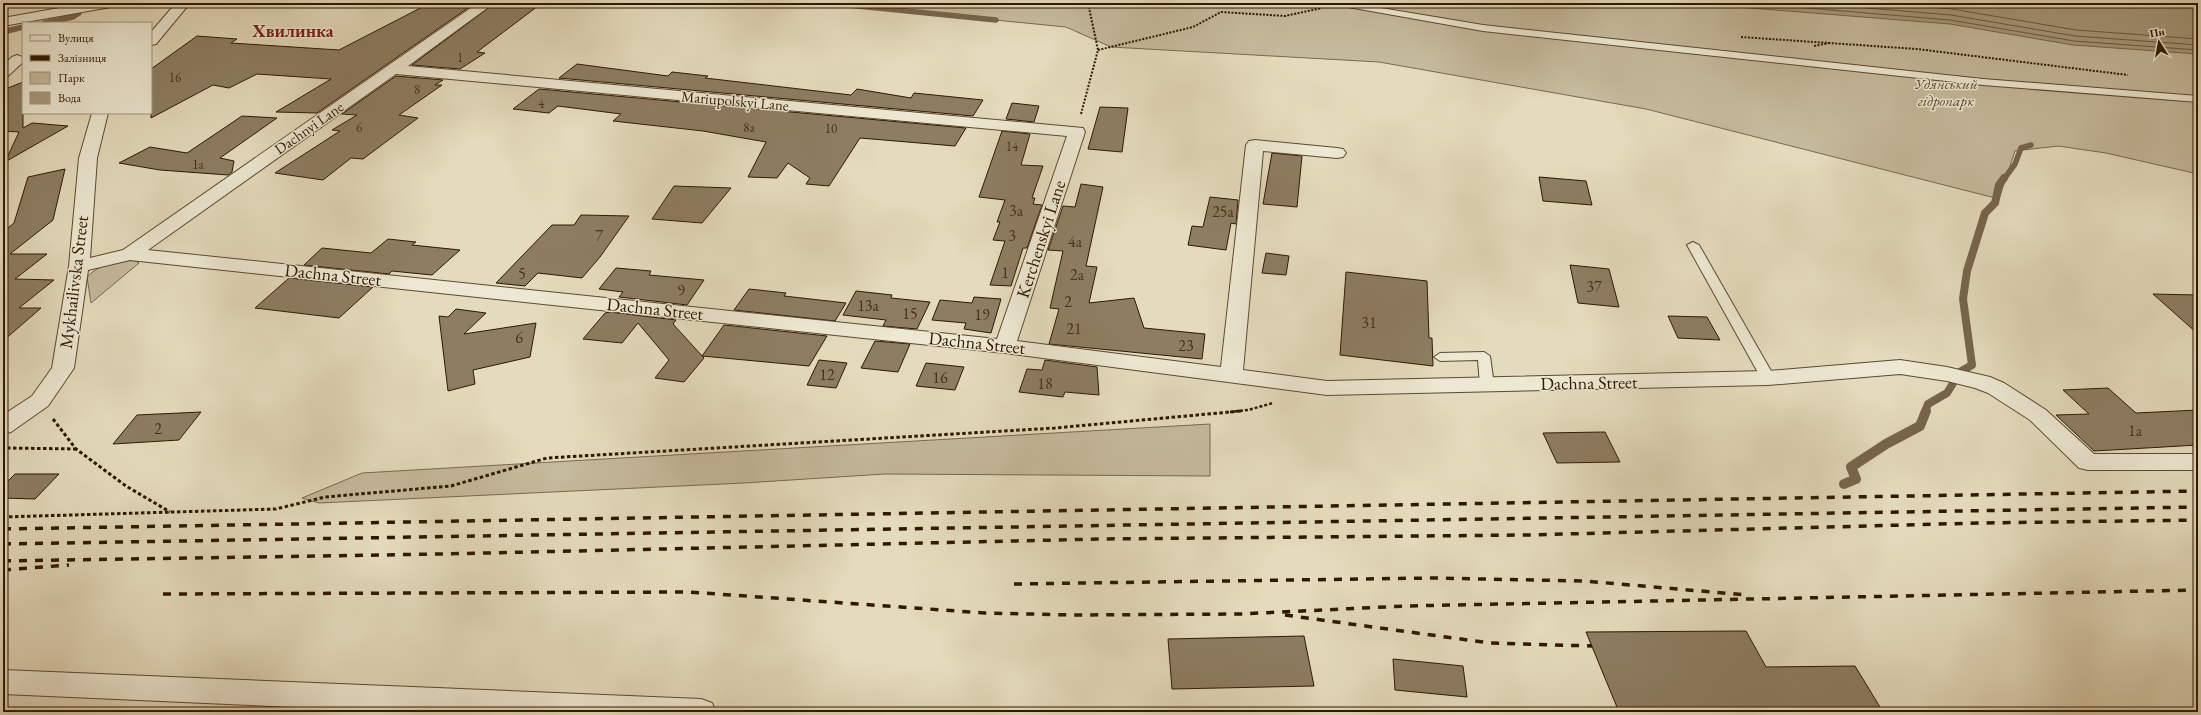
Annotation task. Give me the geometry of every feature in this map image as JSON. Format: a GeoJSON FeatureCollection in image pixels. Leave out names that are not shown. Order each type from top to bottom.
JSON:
{"type":"FeatureCollection","features":[{"type":"Feature","properties":{"kind":"street"},"geometry":{"type":"LineString","coordinates":[[3,22],[111,3]]}},
{"type":"Feature","properties":{"kind":"street"},"geometry":{"type":"LineString","coordinates":[[152,40],[183,3]]}},
{"type":"Feature","properties":{"kind":"street","name":"Dachnyi Lane"},"geometry":{"type":"LineString","coordinates":[[130,254],[487,3]]}},
{"type":"Feature","properties":{"kind":"street"},"geometry":{"type":"LineString","coordinates":[[3,73],[17,60]]}},
{"type":"Feature","properties":{"kind":"street","name":"Mariupolskyi Lane"},"geometry":{"type":"LineString","coordinates":[[393,69],[1077,132]]}},
{"type":"Feature","properties":{"kind":"street","name":"Mykhailivska Street"},"geometry":{"type":"LineString","coordinates":[[3,426],[40,401],[63,368],[79,266],[88,158],[100,114]]}},
{"type":"Feature","properties":{"kind":"street","name":"Kerchenskyi Lane"},"geometry":{"type":"LineString","coordinates":[[1005,346],[1077,132]]}},
{"type":"Feature","properties":{"kind":"street"},"geometry":{"type":"LineString","coordinates":[[1231,375],[1255,145],[1337,153]]}},
{"type":"Feature","properties":{"kind":"street","name":"Dachna Street"},"geometry":{"type":"LineString","coordinates":[[79,266],[130,254],[1005,346],[1327,388],[1768,378],[1900,367],[1947,374],[1982,382],[1996,388],[2038,415],[2088,462],[2198,462]]}},
{"type":"Feature","properties":{"kind":"street"},"geometry":{"type":"LineString","coordinates":[[3,682],[702,712]]}},
{"type":"Feature","properties":{"kind":"lane"},"geometry":{"type":"LineString","coordinates":[[1338,3],[1483,28],[1983,82],[2198,99]]}},
{"type":"Feature","properties":{"kind":"lane"},"geometry":{"type":"LineString","coordinates":[[1693,245],[1768,378]]}},
{"type":"Feature","properties":{"kind":"lane"},"geometry":{"type":"LineString","coordinates":[[1440,357],[1484,356],[1487,385]]}},
{"type":"Feature","properties":{"kind":"path"},"geometry":{"type":"LineString","coordinates":[[1077,132],[1098,50],[1088,3]]}},
{"type":"Feature","properties":{"kind":"path"},"geometry":{"type":"LineString","coordinates":[[1098,50],[1194,27],[1221,12],[1285,16],[1338,3]]}},
{"type":"Feature","properties":{"kind":"path"},"geometry":{"type":"LineString","coordinates":[[1738,37],[1918,49],[2128,75]]}},
{"type":"Feature","properties":{"kind":"path"},"geometry":{"type":"LineString","coordinates":[[40,401],[76,449],[126,486],[170,512]]}},
{"type":"Feature","properties":{"kind":"path"},"geometry":{"type":"LineString","coordinates":[[3,517],[276,509],[325,497],[451,486],[547,458],[1055,428],[1248,410],[1277,402]]}},
{"type":"Feature","properties":{"kind":"path"},"geometry":{"type":"LineString","coordinates":[[3,448],[76,449]]}},
{"type":"Feature","properties":{"kind":"green space","name":"Удянський гідропарк"},"geometry":{"type":"Polygon","coordinates":[[[822,3],[2198,3],[2198,174],[2106,153],[2058,146],[2015,151],[1999,199],[1646,109],[1379,62],[1111,47],[1066,27],[822,3]]]}},
{"type":"Feature","properties":{"kind":"green space"},"geometry":{"type":"Polygon","coordinates":[[[133,260],[139,263],[91,303],[87,277],[102,266],[120,261],[133,260]]]}},
{"type":"Feature","properties":{"kind":"green space"},"geometry":{"type":"Polygon","coordinates":[[[1210,424],[1210,476],[885,474],[744,483],[319,503],[302,498],[362,473],[1210,424]]]}},
{"type":"Feature","properties":{"kind":"water"},"geometry":{"type":"Polygon","coordinates":[[[1687,3],[2198,3],[2198,54],[2073,45],[1950,24],[1687,3]]]}},
{"type":"Feature","properties":{"kind":"building"},"geometry":{"type":"Polygon","coordinates":[[[430,3],[475,3],[317,113],[276,112],[331,79],[257,74],[229,88],[213,85],[151,118],[152,68],[197,36],[237,39],[231,43],[339,50],[430,3]]]}},
{"type":"Feature","properties":{"kind":"building"},"geometry":{"type":"Polygon","coordinates":[[[495,3],[542,3],[477,52],[485,53],[460,69],[412,65],[495,3]]]}},
{"type":"Feature","properties":{"kind":"building"},"geometry":{"type":"Polygon","coordinates":[[[577,64],[668,76],[672,72],[708,76],[705,78],[851,95],[857,89],[911,98],[914,93],[983,100],[973,116],[559,78],[577,64]]]}},
{"type":"Feature","properties":{"kind":"building"},"geometry":{"type":"Polygon","coordinates":[[[396,76],[443,80],[435,85],[442,85],[399,115],[418,118],[363,159],[351,158],[323,180],[275,173],[340,131],[332,130],[357,115],[342,114],[396,76]]]}},
{"type":"Feature","properties":{"kind":"building"},"geometry":{"type":"Polygon","coordinates":[[[22,82],[23,128],[32,123],[68,126],[5,162],[19,132],[3,131],[3,90],[22,82]]]}},
{"type":"Feature","properties":{"kind":"building"},"geometry":{"type":"Polygon","coordinates":[[[539,89],[966,128],[955,146],[860,138],[829,186],[806,184],[810,178],[788,163],[777,178],[748,177],[766,142],[703,131],[613,121],[621,114],[558,106],[549,113],[513,109],[539,89]]]}},
{"type":"Feature","properties":{"kind":"building"},"geometry":{"type":"Polygon","coordinates":[[[1012,103],[1039,106],[1034,122],[1006,119],[1012,103]]]}},
{"type":"Feature","properties":{"kind":"building"},"geometry":{"type":"Polygon","coordinates":[[[1100,107],[1128,108],[1122,152],[1088,149],[1100,107]]]}},
{"type":"Feature","properties":{"kind":"building"},"geometry":{"type":"Polygon","coordinates":[[[242,116],[277,118],[220,158],[234,161],[232,172],[228,175],[160,170],[119,163],[150,147],[187,153],[242,116]]]}},
{"type":"Feature","properties":{"kind":"building"},"geometry":{"type":"Polygon","coordinates":[[[1002,131],[1030,134],[1021,165],[1043,166],[1032,198],[1035,198],[1033,204],[1042,205],[1027,248],[1023,248],[1011,286],[990,285],[1005,241],[993,240],[1000,222],[997,222],[1005,200],[979,197],[1002,131]]]}},
{"type":"Feature","properties":{"kind":"building"},"geometry":{"type":"Polygon","coordinates":[[[1272,153],[1302,156],[1297,207],[1263,204],[1272,153]]]}},
{"type":"Feature","properties":{"kind":"building"},"geometry":{"type":"Polygon","coordinates":[[[65,169],[53,220],[10,254],[47,254],[15,279],[54,280],[19,308],[41,308],[3,341],[3,232],[14,223],[28,177],[65,169]]]}},
{"type":"Feature","properties":{"kind":"building"},"geometry":{"type":"Polygon","coordinates":[[[1539,177],[1586,181],[1592,205],[1543,201],[1539,177]]]}},
{"type":"Feature","properties":{"kind":"building"},"geometry":{"type":"Polygon","coordinates":[[[1081,184],[1103,187],[1086,266],[1097,267],[1089,303],[1134,298],[1144,328],[1205,334],[1202,359],[1049,344],[1059,309],[1050,308],[1063,251],[1048,250],[1063,206],[1075,207],[1081,184]]]}},
{"type":"Feature","properties":{"kind":"building"},"geometry":{"type":"Polygon","coordinates":[[[674,186],[731,188],[702,223],[652,219],[674,186]]]}},
{"type":"Feature","properties":{"kind":"building"},"geometry":{"type":"Polygon","coordinates":[[[1210,197],[1238,200],[1236,224],[1231,223],[1226,250],[1188,245],[1192,226],[1203,227],[1210,197]]]}},
{"type":"Feature","properties":{"kind":"building"},"geometry":{"type":"Polygon","coordinates":[[[581,215],[629,216],[600,257],[582,278],[538,273],[525,286],[496,283],[552,225],[574,225],[581,215]]]}},
{"type":"Feature","properties":{"kind":"building"},"geometry":{"type":"Polygon","coordinates":[[[388,239],[416,242],[412,245],[460,250],[432,275],[392,271],[389,274],[304,265],[322,248],[371,253],[388,239]]]}},
{"type":"Feature","properties":{"kind":"building"},"geometry":{"type":"Polygon","coordinates":[[[1266,253],[1289,256],[1286,275],[1262,273],[1266,253]]]}},
{"type":"Feature","properties":{"kind":"building"},"geometry":{"type":"Polygon","coordinates":[[[1570,265],[1609,269],[1619,307],[1578,303],[1570,265]]]}},
{"type":"Feature","properties":{"kind":"building"},"geometry":{"type":"Polygon","coordinates":[[[616,268],[651,271],[649,275],[704,280],[687,305],[619,297],[623,292],[599,289],[616,268]]]}},
{"type":"Feature","properties":{"kind":"building"},"geometry":{"type":"Polygon","coordinates":[[[1346,272],[1427,281],[1429,338],[1432,338],[1433,366],[1340,355],[1346,272]]]}},
{"type":"Feature","properties":{"kind":"building"},"geometry":{"type":"Polygon","coordinates":[[[289,278],[373,287],[339,318],[255,308],[289,278]]]}},
{"type":"Feature","properties":{"kind":"building"},"geometry":{"type":"Polygon","coordinates":[[[749,289],[786,293],[784,296],[846,303],[835,321],[734,310],[749,289]]]}},
{"type":"Feature","properties":{"kind":"building"},"geometry":{"type":"Polygon","coordinates":[[[856,291],[892,295],[891,298],[930,302],[917,329],[883,326],[886,320],[843,315],[856,291]]]}},
{"type":"Feature","properties":{"kind":"building"},"geometry":{"type":"Polygon","coordinates":[[[2153,294],[2198,295],[2198,334],[2153,294]]]}},
{"type":"Feature","properties":{"kind":"building"},"geometry":{"type":"Polygon","coordinates":[[[974,297],[1001,299],[991,333],[964,329],[966,323],[932,320],[940,300],[972,303],[974,297]]]}},
{"type":"Feature","properties":{"kind":"building"},"geometry":{"type":"Polygon","coordinates":[[[456,309],[486,313],[464,334],[536,323],[530,357],[473,370],[475,384],[448,391],[439,316],[448,317],[456,309]]]}},
{"type":"Feature","properties":{"kind":"building"},"geometry":{"type":"Polygon","coordinates":[[[610,312],[676,320],[673,324],[704,358],[684,382],[655,378],[669,360],[638,323],[622,343],[583,339],[605,313],[610,312]]]}},
{"type":"Feature","properties":{"kind":"building"},"geometry":{"type":"Polygon","coordinates":[[[1668,316],[1707,317],[1720,340],[1678,338],[1668,316]]]}},
{"type":"Feature","properties":{"kind":"building"},"geometry":{"type":"Polygon","coordinates":[[[724,325],[827,336],[809,366],[702,356],[724,325]]]}},
{"type":"Feature","properties":{"kind":"building"},"geometry":{"type":"Polygon","coordinates":[[[875,341],[910,344],[898,372],[861,368],[875,341]]]}},
{"type":"Feature","properties":{"kind":"building"},"geometry":{"type":"Polygon","coordinates":[[[819,360],[847,363],[836,388],[807,385],[819,360]]]}},
{"type":"Feature","properties":{"kind":"building"},"geometry":{"type":"Polygon","coordinates":[[[1045,360],[1097,367],[1099,395],[1065,392],[1063,397],[1019,392],[1027,369],[1042,370],[1045,360]]]}},
{"type":"Feature","properties":{"kind":"building"},"geometry":{"type":"Polygon","coordinates":[[[926,363],[964,367],[955,390],[916,386],[926,363]]]}},
{"type":"Feature","properties":{"kind":"building"},"geometry":{"type":"Polygon","coordinates":[[[2108,388],[2136,413],[2198,410],[2198,445],[2094,451],[2056,415],[2089,414],[2063,390],[2108,388]]]}},
{"type":"Feature","properties":{"kind":"building"},"geometry":{"type":"Polygon","coordinates":[[[201,412],[179,440],[113,444],[137,415],[201,412]]]}},
{"type":"Feature","properties":{"kind":"building"},"geometry":{"type":"Polygon","coordinates":[[[1605,432],[1620,462],[1557,463],[1543,433],[1605,432]]]}},
{"type":"Feature","properties":{"kind":"building"},"geometry":{"type":"Polygon","coordinates":[[[15,474],[59,474],[35,499],[3,498],[3,486],[15,474]]]}},
{"type":"Feature","properties":{"kind":"building"},"geometry":{"type":"Polygon","coordinates":[[[1746,631],[1766,667],[1855,666],[1883,712],[1619,712],[1586,632],[1746,631]]]}},
{"type":"Feature","properties":{"kind":"building"},"geometry":{"type":"Polygon","coordinates":[[[1304,636],[1314,686],[1172,689],[1168,639],[1304,636]]]}},
{"type":"Feature","properties":{"kind":"building"},"geometry":{"type":"Polygon","coordinates":[[[1393,659],[1463,666],[1467,697],[1395,690],[1393,659]]]}},
{"type":"Feature","properties":{"kind":"waterway"},"geometry":{"type":"LineString","coordinates":[[828,3],[996,20]]}},
{"type":"Feature","properties":{"kind":"waterway"},"geometry":{"type":"LineString","coordinates":[[49,22],[73,17],[79,13]]}},
{"type":"Feature","properties":{"kind":"waterway"},"geometry":{"type":"LineString","coordinates":[[3,32],[22,27]]}},
{"type":"Feature","properties":{"kind":"waterway"},"geometry":{"type":"LineString","coordinates":[[2004,179],[2015,164],[2021,148],[2031,145]]}},
{"type":"Feature","properties":{"kind":"waterway"},"geometry":{"type":"LineString","coordinates":[[1925,412],[1928,404],[1947,393],[1960,372],[1972,365],[1963,299],[1967,271],[1985,213],[1995,203],[1999,185],[2004,178]]}},
{"type":"Feature","properties":{"kind":"waterway"},"geometry":{"type":"LineString","coordinates":[[1844,484],[1856,479],[1851,467],[1886,444],[1920,426],[1926,411]]}},
{"type":"Feature","properties":{"kind":"railway"},"geometry":{"type":"LineString","coordinates":[[3,529],[2198,491]]}},
{"type":"Feature","properties":{"kind":"railway"},"geometry":{"type":"LineString","coordinates":[[3,544],[2198,507]]}},
{"type":"Feature","properties":{"kind":"railway"},"geometry":{"type":"LineString","coordinates":[[3,561],[442,554],[1101,539],[1528,535],[1979,523],[2198,520]]}},
{"type":"Feature","properties":{"kind":"railway"},"geometry":{"type":"LineString","coordinates":[[3,570],[69,565]]}},
{"type":"Feature","properties":{"kind":"railway"},"geometry":{"type":"LineString","coordinates":[[1014,584],[1432,578],[1584,581],[1747,595]]}},
{"type":"Feature","properties":{"kind":"railway"},"geometry":{"type":"LineString","coordinates":[[163,594],[689,592],[985,613],[1074,615],[1240,614],[1405,606],[2198,590]]}},
{"type":"Feature","properties":{"kind":"railway"},"geometry":{"type":"LineString","coordinates":[[1285,615],[1490,643],[1592,646]]}},
{"type":"Feature","properties":{"kind":"district","name":"Хвилинка"},"geometry":{"type":"Point","coordinates":[293,31]}}]}
